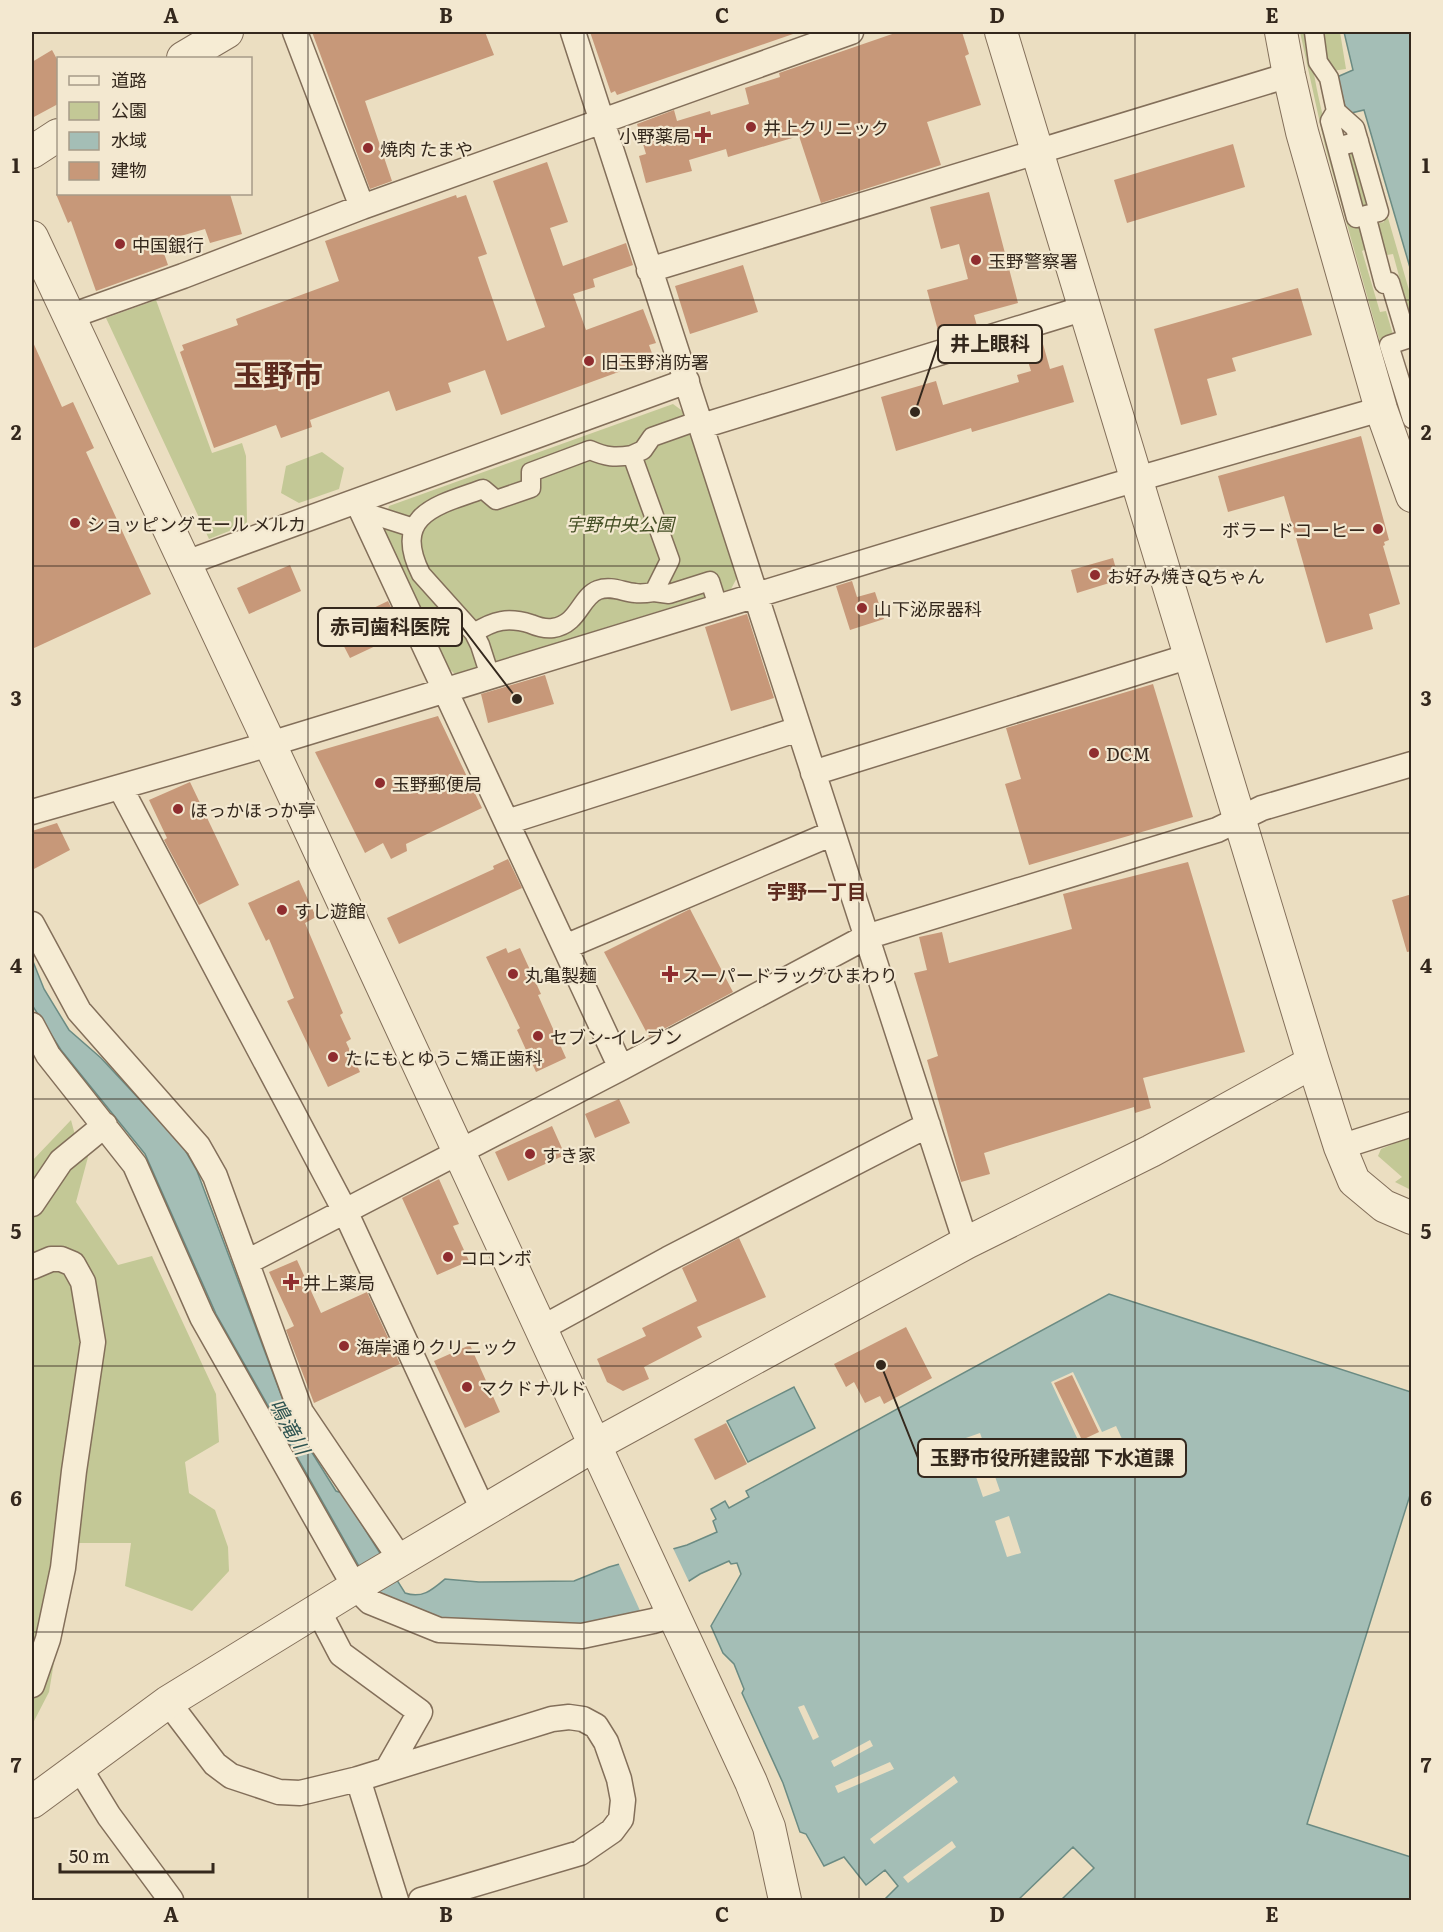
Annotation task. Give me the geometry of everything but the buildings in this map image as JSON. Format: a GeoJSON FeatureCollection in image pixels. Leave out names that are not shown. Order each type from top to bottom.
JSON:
{"type":"FeatureCollection","features":[{"type":"Feature","properties":{"kind":"street"},"geometry":{"type":"LineString","coordinates":[[185,57],[227,32]]}},
{"type":"Feature","properties":{"kind":"street"},"geometry":{"type":"LineString","coordinates":[[295,32],[362,207]]}},
{"type":"Feature","properties":{"kind":"street"},"geometry":{"type":"LineString","coordinates":[[573,32],[966,1243]]}},
{"type":"Feature","properties":{"kind":"street"},"geometry":{"type":"LineString","coordinates":[[68,317],[183,276],[362,207],[851,32]]}},
{"type":"Feature","properties":{"kind":"street"},"geometry":{"type":"LineString","coordinates":[[1001,32],[1340,1147],[1354,1181],[1365,1192],[1383,1206],[1412,1218]]}},
{"type":"Feature","properties":{"kind":"street"},"geometry":{"type":"LineString","coordinates":[[1281,32],[1288,75],[1302,132],[1381,409],[1412,496]]}},
{"type":"Feature","properties":{"kind":"street"},"geometry":{"type":"LineString","coordinates":[[1314,32],[1318,62],[1329,78],[1336,111],[1355,128],[1379,212],[1356,218],[1330,121],[1336,111]]}},
{"type":"Feature","properties":{"kind":"street"},"geometry":{"type":"LineString","coordinates":[[650,270],[1288,75]]}},
{"type":"Feature","properties":{"kind":"street"},"geometry":{"type":"LineString","coordinates":[[32,152],[57,136]]}},
{"type":"Feature","properties":{"kind":"street"},"geometry":{"type":"LineString","coordinates":[[1337,147],[1359,141]]}},
{"type":"Feature","properties":{"kind":"street"},"geometry":{"type":"LineString","coordinates":[[1366,215],[1384,284],[1390,282],[1407,339],[1389,345],[1412,419]]}},
{"type":"Feature","properties":{"kind":"street"},"geometry":{"type":"LineString","coordinates":[[32,237],[542,1328],[754,1791],[769,1827],[785,1900]]}},
{"type":"Feature","properties":{"kind":"street"},"geometry":{"type":"LineString","coordinates":[[490,676],[474,633],[421,574],[411,551],[414,528],[428,511],[439,504],[483,489],[496,500],[531,488],[531,472],[590,450],[605,457],[616,458],[632,455],[643,450],[652,437],[1085,308]]}},
{"type":"Feature","properties":{"kind":"street"},"geometry":{"type":"LineString","coordinates":[[186,563],[359,506],[687,381]]}},
{"type":"Feature","properties":{"kind":"street"},"geometry":{"type":"LineString","coordinates":[[32,812],[270,744],[718,606],[1381,409]]}},
{"type":"Feature","properties":{"kind":"street"},"geometry":{"type":"LineString","coordinates":[[632,455],[670,560],[654,592]]}},
{"type":"Feature","properties":{"kind":"street"},"geometry":{"type":"LineString","coordinates":[[359,506],[414,528]]}},
{"type":"Feature","properties":{"kind":"street"},"geometry":{"type":"LineString","coordinates":[[359,506],[621,1068]]}},
{"type":"Feature","properties":{"kind":"street"},"geometry":{"type":"LineString","coordinates":[[474,633],[501,619],[521,621],[542,628],[563,625],[578,614],[591,594],[604,589],[669,594],[710,581],[718,606]]}},
{"type":"Feature","properties":{"kind":"street"},"geometry":{"type":"LineString","coordinates":[[813,773],[1190,656]]}},
{"type":"Feature","properties":{"kind":"street"},"geometry":{"type":"LineString","coordinates":[[507,822],[799,729]]}},
{"type":"Feature","properties":{"kind":"street"},"geometry":{"type":"LineString","coordinates":[[247,1262],[866,938],[1217,830],[1262,808],[1412,764]]}},
{"type":"Feature","properties":{"kind":"street"},"geometry":{"type":"LineString","coordinates":[[120,787],[345,1211],[484,1512]]}},
{"type":"Feature","properties":{"kind":"street"},"geometry":{"type":"LineString","coordinates":[[565,947],[832,833]]}},
{"type":"Feature","properties":{"kind":"street"},"geometry":{"type":"LineString","coordinates":[[32,924],[79,1011],[198,1146],[216,1176],[301,1413],[397,1563]]}},
{"type":"Feature","properties":{"kind":"street"},"geometry":{"type":"LineString","coordinates":[[32,1025],[48,1055],[135,1165],[202,1317],[370,1602],[439,1630],[582,1636],[653,1621],[670,1608]]}},
{"type":"Feature","properties":{"kind":"street"},"geometry":{"type":"LineString","coordinates":[[32,1802],[168,1702],[360,1584],[595,1445],[966,1243],[1151,1151],[1313,1062]]}},
{"type":"Feature","properties":{"kind":"street"},"geometry":{"type":"LineString","coordinates":[[1340,1147],[1412,1124]]}},
{"type":"Feature","properties":{"kind":"street"},"geometry":{"type":"LineString","coordinates":[[32,1204],[61,1161],[105,1125]]}},
{"type":"Feature","properties":{"kind":"street"},"geometry":{"type":"LineString","coordinates":[[542,1328],[668,1259],[928,1125]]}},
{"type":"Feature","properties":{"kind":"street"},"geometry":{"type":"LineString","coordinates":[[32,1267],[51,1259],[61,1259],[73,1264],[83,1282],[93,1342],[74,1471],[63,1568],[48,1639],[32,1684]]}},
{"type":"Feature","properties":{"kind":"street"},"geometry":{"type":"LineString","coordinates":[[318,1610],[341,1654],[420,1712],[387,1770]]}},
{"type":"Feature","properties":{"kind":"street"},"geometry":{"type":"LineString","coordinates":[[168,1702],[214,1764],[231,1776],[279,1792],[300,1793],[358,1779],[552,1719],[569,1717],[583,1719],[596,1726],[606,1742],[619,1779],[623,1800],[621,1819],[612,1831],[580,1853],[422,1900]]}},
{"type":"Feature","properties":{"kind":"street"},"geometry":{"type":"LineString","coordinates":[[79,1767],[109,1816],[171,1900]]}},
{"type":"Feature","properties":{"kind":"street"},"geometry":{"type":"LineString","coordinates":[[358,1779],[396,1900]]}},
{"type":"Feature","properties":{"kind":"green space"},"geometry":{"type":"Polygon","coordinates":[[[1300,32],[1307,32],[1327,130],[1370,247],[1362,251],[1380,312],[1386,311],[1394,338],[1380,342],[1325,146],[1300,32]]]}},
{"type":"Feature","properties":{"kind":"green space"},"geometry":{"type":"Polygon","coordinates":[[[1319,32],[1340,32],[1346,69],[1332,71],[1323,60],[1319,32]]]}},
{"type":"Feature","properties":{"kind":"green space"},"geometry":{"type":"Polygon","coordinates":[[[1359,118],[1411,297],[1411,320],[1393,254],[1381,256],[1373,225],[1384,222],[1359,128],[1352,119],[1359,118]]]}},
{"type":"Feature","properties":{"kind":"green space"},"geometry":{"type":"Polygon","coordinates":[[[1356,146],[1373,208],[1358,211],[1342,150],[1356,146]]]}},
{"type":"Feature","properties":{"kind":"green space"},"geometry":{"type":"Polygon","coordinates":[[[156,300],[212,453],[242,443],[246,456],[247,524],[209,539],[106,318],[156,300]]]}},
{"type":"Feature","properties":{"kind":"green space","name":"宇野中央公園"},"geometry":{"type":"Polygon","coordinates":[[[673,404],[684,412],[739,574],[731,589],[455,674],[446,666],[382,531],[389,506],[673,404]]]}},
{"type":"Feature","properties":{"kind":"green space"},"geometry":{"type":"Polygon","coordinates":[[[322,452],[344,468],[339,489],[299,503],[281,493],[286,466],[322,452]]]}},
{"type":"Feature","properties":{"kind":"green space"},"geometry":{"type":"Polygon","coordinates":[[[71,1120],[75,1135],[88,1157],[76,1202],[118,1265],[152,1256],[216,1394],[219,1442],[185,1462],[189,1493],[215,1510],[228,1547],[229,1571],[192,1611],[125,1586],[131,1543],[74,1543],[49,1692],[32,1725],[32,1161],[71,1120]]]}},
{"type":"Feature","properties":{"kind":"green space"},"geometry":{"type":"Polygon","coordinates":[[[1411,1133],[1411,1190],[1395,1182],[1402,1177],[1378,1156],[1381,1149],[1393,1144],[1393,1138],[1411,1133]]]}},
{"type":"Feature","properties":{"kind":"water"},"geometry":{"type":"Polygon","coordinates":[[[1344,32],[1411,32],[1411,271],[1364,110],[1347,114],[1337,77],[1353,70],[1344,32]]]}},
{"type":"Feature","properties":{"kind":"water","name":"鳴滝川"},"geometry":{"type":"Polygon","coordinates":[[[32,959],[44,989],[69,1030],[101,1058],[182,1145],[197,1171],[289,1416],[336,1491],[342,1493],[405,1593],[411,1595],[431,1590],[445,1579],[479,1582],[574,1581],[609,1567],[687,1545],[717,1532],[713,1521],[716,1519],[711,1509],[725,1501],[729,1508],[749,1497],[746,1491],[1109,1294],[1411,1392],[1411,1492],[1307,1824],[1411,1857],[1411,1900],[1061,1900],[1094,1868],[1073,1847],[1018,1900],[886,1900],[898,1886],[885,1870],[866,1885],[844,1857],[824,1866],[806,1834],[800,1832],[783,1783],[742,1693],[744,1689],[734,1664],[723,1653],[711,1626],[741,1574],[737,1563],[731,1564],[729,1561],[700,1574],[637,1614],[578,1628],[445,1624],[377,1598],[216,1314],[145,1154],[61,1050],[32,1005],[32,959]]]}},
{"type":"Feature","properties":{"kind":"water"},"geometry":{"type":"Polygon","coordinates":[[[794,1387],[815,1428],[748,1462],[727,1421],[794,1387]]]}},
{"type":"Feature","properties":{"kind":"pier"},"geometry":{"type":"Polygon","coordinates":[[[1073,1372],[1102,1432],[1116,1426],[1122,1439],[1081,1458],[1073,1442],[1078,1440],[1051,1382],[1073,1372]]]}},
{"type":"Feature","properties":{"kind":"pier"},"geometry":{"type":"Polygon","coordinates":[[[980,1433],[1000,1491],[983,1497],[963,1439],[980,1433]]]}},
{"type":"Feature","properties":{"kind":"pier"},"geometry":{"type":"Polygon","coordinates":[[[1009,1516],[1021,1553],[1007,1557],[995,1521],[1009,1516]]]}},
{"type":"Feature","properties":{"kind":"pier"},"geometry":{"type":"Polygon","coordinates":[[[672,1546],[690,1584],[642,1615],[618,1562],[672,1546]]]}},
{"type":"Feature","properties":{"kind":"pier"},"geometry":{"type":"Polygon","coordinates":[[[804,1705],[819,1737],[813,1740],[798,1707],[804,1705]]]}},
{"type":"Feature","properties":{"kind":"pier"},"geometry":{"type":"Polygon","coordinates":[[[870,1740],[873,1746],[834,1767],[831,1761],[870,1740]]]}},
{"type":"Feature","properties":{"kind":"pier"},"geometry":{"type":"Polygon","coordinates":[[[890,1762],[894,1769],[838,1793],[835,1786],[890,1762]]]}},
{"type":"Feature","properties":{"kind":"pier"},"geometry":{"type":"Polygon","coordinates":[[[954,1776],[958,1782],[874,1844],[870,1839],[954,1776]]]}},
{"type":"Feature","properties":{"kind":"pier"},"geometry":{"type":"Polygon","coordinates":[[[952,1841],[956,1847],[908,1883],[903,1877],[952,1841]]]}},
{"type":"Feature","properties":{"kind":"place","name":"井上クリニック"},"geometry":{"type":"Point","coordinates":[751,127]}},
{"type":"Feature","properties":{"kind":"place","name":"小野薬局"},"geometry":{"type":"Point","coordinates":[703,135]}},
{"type":"Feature","properties":{"kind":"place","name":"焼肉 たまや"},"geometry":{"type":"Point","coordinates":[368,148]}},
{"type":"Feature","properties":{"kind":"place","name":"中国銀行"},"geometry":{"type":"Point","coordinates":[120,244]}},
{"type":"Feature","properties":{"kind":"place","name":"玉野警察署"},"geometry":{"type":"Point","coordinates":[976,260]}},
{"type":"Feature","properties":{"kind":"place","name":"旧玉野消防署"},"geometry":{"type":"Point","coordinates":[589,361]}},
{"type":"Feature","properties":{"kind":"place","name":"井上眼科"},"geometry":{"type":"Point","coordinates":[915,412]}},
{"type":"Feature","properties":{"kind":"place","name":"ショッピングモール メルカ"},"geometry":{"type":"Point","coordinates":[75,523]}},
{"type":"Feature","properties":{"kind":"place","name":"ボラードコーヒー"},"geometry":{"type":"Point","coordinates":[1378,529]}},
{"type":"Feature","properties":{"kind":"place","name":"お好み焼きQちゃん"},"geometry":{"type":"Point","coordinates":[1095,575]}},
{"type":"Feature","properties":{"kind":"place","name":"山下泌尿器科"},"geometry":{"type":"Point","coordinates":[862,608]}},
{"type":"Feature","properties":{"kind":"place","name":"赤司歯科医院"},"geometry":{"type":"Point","coordinates":[517,699]}},
{"type":"Feature","properties":{"kind":"place","name":"DCM"},"geometry":{"type":"Point","coordinates":[1094,753]}},
{"type":"Feature","properties":{"kind":"place","name":"玉野郵便局"},"geometry":{"type":"Point","coordinates":[380,783]}},
{"type":"Feature","properties":{"kind":"place","name":"ほっかほっか亭"},"geometry":{"type":"Point","coordinates":[178,809]}},
{"type":"Feature","properties":{"kind":"place","name":"すし遊館"},"geometry":{"type":"Point","coordinates":[282,910]}},
{"type":"Feature","properties":{"kind":"place","name":"丸亀製麺"},"geometry":{"type":"Point","coordinates":[513,974]}},
{"type":"Feature","properties":{"kind":"place","name":"スーパードラッグひまわり"},"geometry":{"type":"Point","coordinates":[670,974]}},
{"type":"Feature","properties":{"kind":"place","name":"セブン-イレブン"},"geometry":{"type":"Point","coordinates":[538,1036]}},
{"type":"Feature","properties":{"kind":"place","name":"たにもとゆうこ矯正歯科"},"geometry":{"type":"Point","coordinates":[333,1057]}},
{"type":"Feature","properties":{"kind":"place","name":"すき家"},"geometry":{"type":"Point","coordinates":[530,1154]}},
{"type":"Feature","properties":{"kind":"place","name":"コロンボ"},"geometry":{"type":"Point","coordinates":[448,1257]}},
{"type":"Feature","properties":{"kind":"place","name":"井上薬局"},"geometry":{"type":"Point","coordinates":[291,1282]}},
{"type":"Feature","properties":{"kind":"place","name":"海岸通りクリニック"},"geometry":{"type":"Point","coordinates":[344,1346]}},
{"type":"Feature","properties":{"kind":"place","name":"玉野市役所建設部 下水道課"},"geometry":{"type":"Point","coordinates":[881,1365]}},
{"type":"Feature","properties":{"kind":"place","name":"マクドナルド"},"geometry":{"type":"Point","coordinates":[467,1387]}},
{"type":"Feature","properties":{"kind":"district","name":"玉野市"},"geometry":{"type":"Point","coordinates":[278,373]}},
{"type":"Feature","properties":{"kind":"district","name":"宇野一丁目"},"geometry":{"type":"Point","coordinates":[817,890]}}]}
